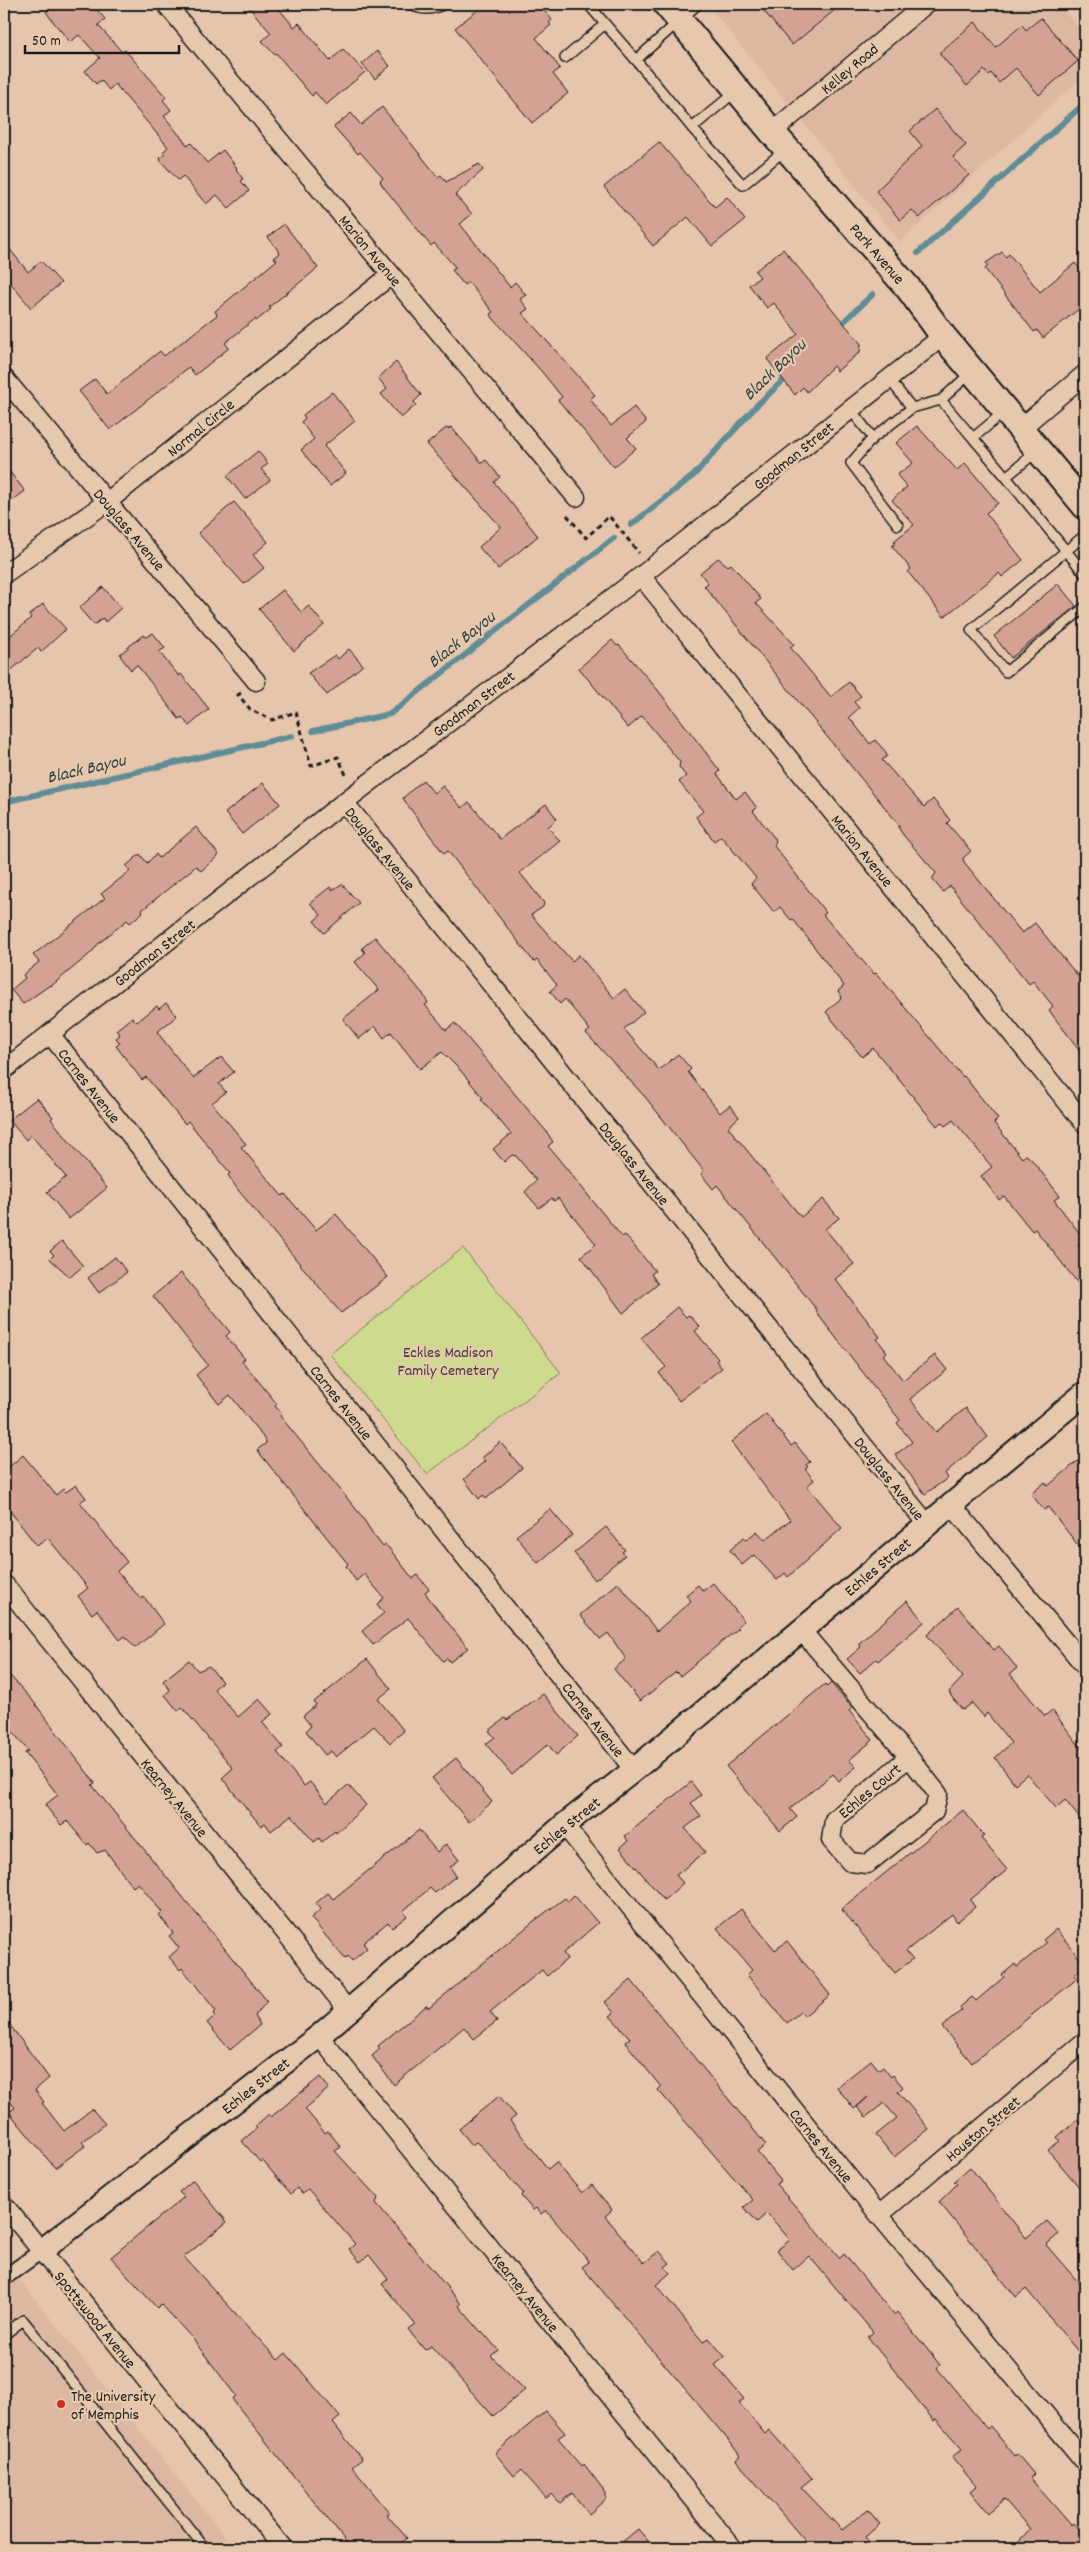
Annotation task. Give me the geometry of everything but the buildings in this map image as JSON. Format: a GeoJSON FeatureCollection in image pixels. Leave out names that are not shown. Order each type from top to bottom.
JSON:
{"type":"FeatureCollection","features":[{"type":"Feature","properties":{"kind":"main road","name":"Park Avenue"},"geometry":{"type":"LineString","coordinates":[[681,9],[738,90],[908,288],[972,372],[1085,506]]}},
{"type":"Feature","properties":{"kind":"street","name":"Marion Avenue"},"geometry":{"type":"LineString","coordinates":[[166,4],[576,497]]}},
{"type":"Feature","properties":{"kind":"street","name":"Kelley Road"},"geometry":{"type":"LineString","coordinates":[[779,140],[926,4]]}},
{"type":"Feature","properties":{"kind":"street","name":"Normal Circle"},"geometry":{"type":"LineString","coordinates":[[4,574],[107,502],[391,274]]}},
{"type":"Feature","properties":{"kind":"street","name":"Goodman Street"},"geometry":{"type":"LineString","coordinates":[[4,1070],[349,798],[641,576],[943,336]]}},
{"type":"Feature","properties":{"kind":"street"},"geometry":{"type":"LineString","coordinates":[[1013,419],[1085,374]]}},
{"type":"Feature","properties":{"kind":"street","name":"Douglass Avenue"},"geometry":{"type":"LineString","coordinates":[[4,378],[256,681]]}},
{"type":"Feature","properties":{"kind":"street","name":"Marion Avenue"},"geometry":{"type":"LineString","coordinates":[[641,576],[1085,1124]]}},
{"type":"Feature","properties":{"kind":"street","name":"Douglass Avenue"},"geometry":{"type":"LineString","coordinates":[[349,798],[927,1524]]}},
{"type":"Feature","properties":{"kind":"street","name":"Carnes Avenue"},"geometry":{"type":"LineString","coordinates":[[50,1034],[634,1770]]}},
{"type":"Feature","properties":{"kind":"street","name":"Echles Street"},"geometry":{"type":"LineString","coordinates":[[41,2251],[319,2036],[347,2009],[564,1825],[634,1770],[1085,1392]]}},
{"type":"Feature","properties":{"kind":"street","name":"Douglass Avenue"},"geometry":{"type":"LineString","coordinates":[[951,1504],[1085,1666]]}},
{"type":"Feature","properties":{"kind":"street","name":"Kearney Avenue"},"geometry":{"type":"LineString","coordinates":[[4,1584],[347,2009]]}},
{"type":"Feature","properties":{"kind":"street","name":"Echles Court"},"geometry":{"type":"LineString","coordinates":[[801,1630],[909,1757],[938,1794],[934,1811],[868,1864],[850,1862],[832,1840],[834,1820],[909,1757]]}},
{"type":"Feature","properties":{"kind":"street","name":"Carnes Avenue"},"geometry":{"type":"LineString","coordinates":[[564,1825],[879,2215],[1085,2462]]}},
{"type":"Feature","properties":{"kind":"street","name":"Kearney Avenue"},"geometry":{"type":"LineString","coordinates":[[319,2036],[733,2548]]}},
{"type":"Feature","properties":{"kind":"street","name":"Houston Street"},"geometry":{"type":"LineString","coordinates":[[879,2215],[1085,2041]]}},
{"type":"Feature","properties":{"kind":"street","name":"Spottswood Avenue"},"geometry":{"type":"LineString","coordinates":[[4,2205],[283,2548]]}},
{"type":"Feature","properties":{"kind":"street"},"geometry":{"type":"LineString","coordinates":[[4,2278],[41,2251]]}},
{"type":"Feature","properties":{"kind":"lane"},"geometry":{"type":"LineString","coordinates":[[410,4],[416,8],[430,10],[444,4]]}},
{"type":"Feature","properties":{"kind":"lane"},"geometry":{"type":"LineString","coordinates":[[588,4],[742,185],[779,140]]}},
{"type":"Feature","properties":{"kind":"lane"},"geometry":{"type":"LineString","coordinates":[[636,60],[681,9]]}},
{"type":"Feature","properties":{"kind":"lane"},"geometry":{"type":"LineString","coordinates":[[565,58],[605,24]]}},
{"type":"Feature","properties":{"kind":"lane"},"geometry":{"type":"LineString","coordinates":[[692,128],[738,90]]}},
{"type":"Feature","properties":{"kind":"lane"},"geometry":{"type":"LineString","coordinates":[[898,525],[851,464],[873,438],[912,408],[941,400],[972,372]]}},
{"type":"Feature","properties":{"kind":"lane"},"geometry":{"type":"LineString","coordinates":[[889,379],[912,408]]}},
{"type":"Feature","properties":{"kind":"lane"},"geometry":{"type":"LineString","coordinates":[[941,400],[1006,476],[1085,574]]}},
{"type":"Feature","properties":{"kind":"lane"},"geometry":{"type":"LineString","coordinates":[[851,410],[873,438]]}},
{"type":"Feature","properties":{"kind":"lane"},"geometry":{"type":"LineString","coordinates":[[973,438],[1013,419]]}},
{"type":"Feature","properties":{"kind":"lane"},"geometry":{"type":"LineString","coordinates":[[1006,476],[1039,450]]}},
{"type":"Feature","properties":{"kind":"lane"},"geometry":{"type":"LineString","coordinates":[[1085,535],[971,630],[1006,672],[1085,607]]}},
{"type":"Feature","properties":{"kind":"lane"},"geometry":{"type":"LineString","coordinates":[[4,2335],[23,2320],[205,2548]]}},
{"type":"Feature","properties":{"kind":"path"},"geometry":{"type":"LineString","coordinates":[[576,497],[563,510],[586,538],[609,516],[640,552],[632,559]]}},
{"type":"Feature","properties":{"kind":"path"},"geometry":{"type":"LineString","coordinates":[[256,681],[238,694],[250,710],[272,720],[296,712],[311,766],[338,757],[349,798]]}},
{"type":"Feature","properties":{"kind":"shaded area"},"geometry":{"type":"Polygon","coordinates":[[[707,4],[1058,4],[1085,36],[1085,75],[900,242],[707,4]]]}},
{"type":"Feature","properties":{"kind":"shaded area","name":"The University of Memphis"},"geometry":{"type":"Polygon","coordinates":[[[4,2260],[234,2548],[4,2548],[4,2260]]]}},
{"type":"Feature","properties":{"kind":"green space","name":"Eckles Madison Family Cemetery"},"geometry":{"type":"Polygon","coordinates":[[[463,1248],[561,1373],[427,1474],[330,1354],[463,1248]]]}},
{"type":"Feature","properties":{"kind":"waterway","name":"Black Bayou"},"geometry":{"type":"LineString","coordinates":[[918,253],[1085,103]]}},
{"type":"Feature","properties":{"kind":"waterway","name":"Black Bayou"},"geometry":{"type":"LineString","coordinates":[[837,328],[873,294]]}},
{"type":"Feature","properties":{"kind":"waterway","name":"Black Bayou"},"geometry":{"type":"LineString","coordinates":[[631,525],[694,475],[756,406],[789,375]]}},
{"type":"Feature","properties":{"kind":"waterway","name":"Black Bayou"},"geometry":{"type":"LineString","coordinates":[[313,731],[390,714],[614,538]]}},
{"type":"Feature","properties":{"kind":"waterway","name":"Black Bayou"},"geometry":{"type":"LineString","coordinates":[[4,802],[292,736]]}},
{"type":"Feature","properties":{"kind":"place","name":"The University of Memphis"},"geometry":{"type":"Point","coordinates":[61,2404]}}]}
